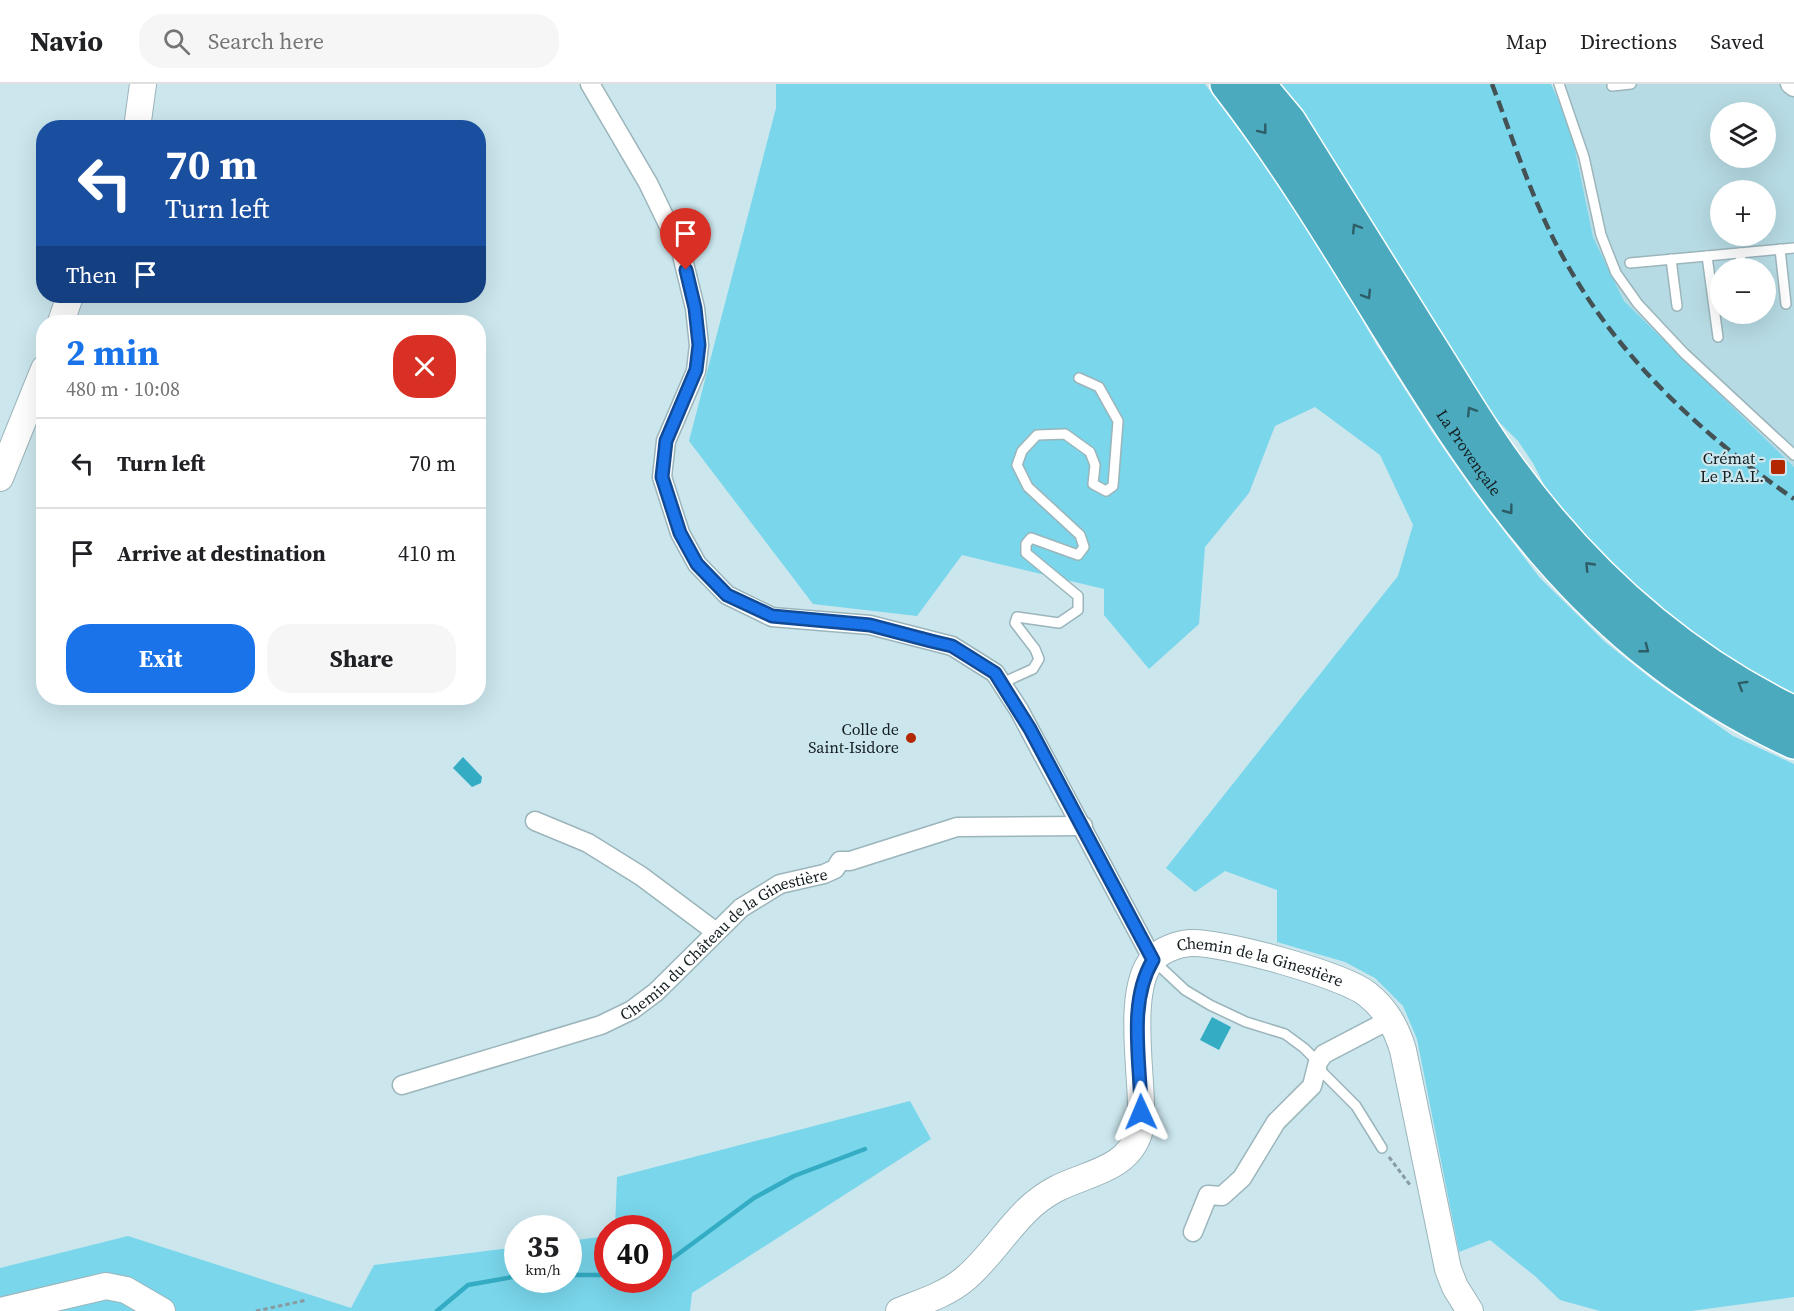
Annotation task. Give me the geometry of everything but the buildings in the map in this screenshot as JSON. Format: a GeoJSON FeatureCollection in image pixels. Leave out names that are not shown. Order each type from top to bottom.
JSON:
{"type":"FeatureCollection","features":[{"type":"Feature","properties":{"kind":"highway","name":"La Provençale"},"geometry":{"type":"LineString","coordinates":[[1227,84],[1269,138],[1473,460],[1548,558],[1596,608],[1661,662],[1746,717],[1794,742]]}},
{"type":"Feature","properties":{"kind":"highway","name":"La Provençale"},"geometry":{"type":"LineString","coordinates":[[1258,84],[1289,121],[1504,462],[1566,541],[1594,572],[1657,627],[1739,683],[1794,713]]}},
{"type":"Feature","properties":{"kind":"street"},"geometry":{"type":"LineString","coordinates":[[138,120],[143,84]]}},
{"type":"Feature","properties":{"kind":"street"},"geometry":{"type":"LineString","coordinates":[[590,84],[648,183],[681,251],[695,308],[699,345],[696,370],[666,441],[662,477],[680,533],[697,564],[727,595],[772,616],[870,625],[952,646],[995,673],[1019,710],[1083,826],[1153,960]]}},
{"type":"Feature","properties":{"kind":"street"},"geometry":{"type":"LineString","coordinates":[[1790,84],[1794,87]]}},
{"type":"Feature","properties":{"kind":"street"},"geometry":{"type":"LineString","coordinates":[[0,478],[36,389]]}},
{"type":"Feature","properties":{"kind":"street"},"geometry":{"type":"LineString","coordinates":[[535,821],[588,843],[641,876],[716,932]]}},
{"type":"Feature","properties":{"kind":"street","name":"Chemin du Château de la Ginestière"},"geometry":{"type":"LineString","coordinates":[[402,1085],[601,1025],[632,1010],[656,992],[741,908],[780,884],[824,874],[835,869],[840,861],[850,861],[957,827],[1083,826]]}},
{"type":"Feature","properties":{"kind":"street","name":"Chemin de la Ginestière"},"geometry":{"type":"LineString","coordinates":[[899,1311],[938,1296],[969,1276],[1035,1200],[1059,1187],[1107,1168],[1130,1152],[1141,1129],[1139,1005],[1141,983],[1153,960],[1177,945],[1190,943],[1206,944],[1272,959],[1351,983],[1368,994],[1391,1019],[1404,1050],[1448,1269],[1455,1287],[1470,1311]]}},
{"type":"Feature","properties":{"kind":"street"},"geometry":{"type":"LineString","coordinates":[[1193,1232],[1208,1195],[1222,1196],[1242,1178],[1276,1122],[1312,1086],[1318,1062],[1335,1047],[1391,1019]]}},
{"type":"Feature","properties":{"kind":"street"},"geometry":{"type":"LineString","coordinates":[[0,1311],[106,1286],[126,1290],[162,1311]]}},
{"type":"Feature","properties":{"kind":"lane"},"geometry":{"type":"LineString","coordinates":[[1559,84],[1584,157],[1600,235],[1616,273],[1638,304],[1684,353],[1794,455]]}},
{"type":"Feature","properties":{"kind":"lane"},"geometry":{"type":"LineString","coordinates":[[1612,86],[1631,84]]}},
{"type":"Feature","properties":{"kind":"lane"},"geometry":{"type":"LineString","coordinates":[[1630,263],[1794,248]]}},
{"type":"Feature","properties":{"kind":"lane"},"geometry":{"type":"LineString","coordinates":[[1780,249],[1786,304]]}},
{"type":"Feature","properties":{"kind":"lane"},"geometry":{"type":"LineString","coordinates":[[1740,253],[1741,258]]}},
{"type":"Feature","properties":{"kind":"lane"},"geometry":{"type":"LineString","coordinates":[[1707,255],[1718,337]]}},
{"type":"Feature","properties":{"kind":"lane"},"geometry":{"type":"LineString","coordinates":[[1671,259],[1677,306]]}},
{"type":"Feature","properties":{"kind":"lane"},"geometry":{"type":"LineString","coordinates":[[1002,683],[1034,669],[1039,659],[1035,649],[1015,624],[1017,617],[1059,623],[1078,610],[1078,596],[1026,553],[1026,544],[1031,538],[1078,555],[1084,547],[1080,536],[1028,486],[1017,465],[1022,451],[1037,435],[1065,434],[1090,452],[1095,465],[1093,483],[1106,491],[1113,486],[1118,421],[1099,387],[1079,378]]}},
{"type":"Feature","properties":{"kind":"lane"},"geometry":{"type":"LineString","coordinates":[[1153,960],[1185,990],[1246,1023],[1285,1034],[1318,1062],[1323,1073],[1356,1106],[1382,1148]]}},
{"type":"Feature","properties":{"kind":"path"},"geometry":{"type":"LineString","coordinates":[[256,1311],[307,1300]]}},
{"type":"Feature","properties":{"kind":"shaded area"},"geometry":{"type":"Polygon","coordinates":[[[776,84],[1205,84],[1303,217],[1376,344],[1432,432],[1473,491],[1540,578],[1605,642],[1654,681],[1733,736],[1794,764],[1794,1297],[1691,1311],[1600,1311],[1560,1300],[1536,1277],[1490,1240],[1459,1252],[1417,1039],[1403,1006],[1375,978],[1345,962],[1277,942],[1277,890],[1225,871],[1195,892],[1166,868],[1398,576],[1413,525],[1380,455],[1315,407],[1275,426],[1249,493],[1205,547],[1199,624],[1149,669],[1104,615],[1104,589],[962,555],[917,616],[813,604],[689,441],[776,108],[776,84]]]}},
{"type":"Feature","properties":{"kind":"shaded area"},"geometry":{"type":"Polygon","coordinates":[[[1279,84],[1551,84],[1570,125],[1593,237],[1624,301],[1794,467],[1794,697],[1709,647],[1597,555],[1549,495],[1533,463],[1518,441],[1485,408],[1409,288],[1332,158],[1279,84]]]}},
{"type":"Feature","properties":{"kind":"shaded area"},"geometry":{"type":"Polygon","coordinates":[[[1562,84],[1794,84],[1794,467],[1624,301],[1593,237],[1562,84]]]}},
{"type":"Feature","properties":{"kind":"shaded area"},"geometry":{"type":"Polygon","coordinates":[[[463,757],[482,777],[481,783],[472,787],[453,768],[463,757]]]}},
{"type":"Feature","properties":{"kind":"shaded area"},"geometry":{"type":"Polygon","coordinates":[[[1212,1017],[1231,1027],[1219,1050],[1200,1040],[1212,1017]]]}},
{"type":"Feature","properties":{"kind":"shaded area"},"geometry":{"type":"Polygon","coordinates":[[[910,1101],[931,1139],[692,1293],[690,1311],[0,1311],[0,1268],[128,1236],[351,1308],[374,1265],[504,1249],[504,1293],[582,1293],[582,1239],[594,1238],[594,1293],[672,1293],[672,1215],[616,1215],[617,1177],[910,1101]]]}},
{"type":"Feature","properties":{"kind":"waterway"},"geometry":{"type":"LineString","coordinates":[[672,1259],[754,1198],[794,1176],[865,1149]]}},
{"type":"Feature","properties":{"kind":"waterway"},"geometry":{"type":"LineString","coordinates":[[582,1275],[594,1275]]}},
{"type":"Feature","properties":{"kind":"waterway"},"geometry":{"type":"LineString","coordinates":[[437,1311],[468,1285],[504,1279]]}},
{"type":"Feature","properties":{"kind":"railway"},"geometry":{"type":"LineString","coordinates":[[1492,84],[1524,172],[1552,236],[1585,294],[1609,328],[1664,392],[1726,448],[1794,499]]}},
{"type":"Feature","properties":{"kind":"place","name":"Crémat - Le P.A.L."},"geometry":{"type":"Point","coordinates":[1778,467]}},
{"type":"Feature","properties":{"kind":"place","name":"Colle de Saint-Isidore"},"geometry":{"type":"Point","coordinates":[911,738]}},
{"type":"Feature","properties":{"kind":"route"},"geometry":{"type":"LineString","coordinates":[[686,270],[695,308],[699,345],[696,370],[666,441],[662,477],[680,533],[697,564],[727,595],[772,616],[870,625],[952,646],[995,673],[1030,729],[1153,960],[1141,983],[1139,1005],[1141,1112]]}}]}
